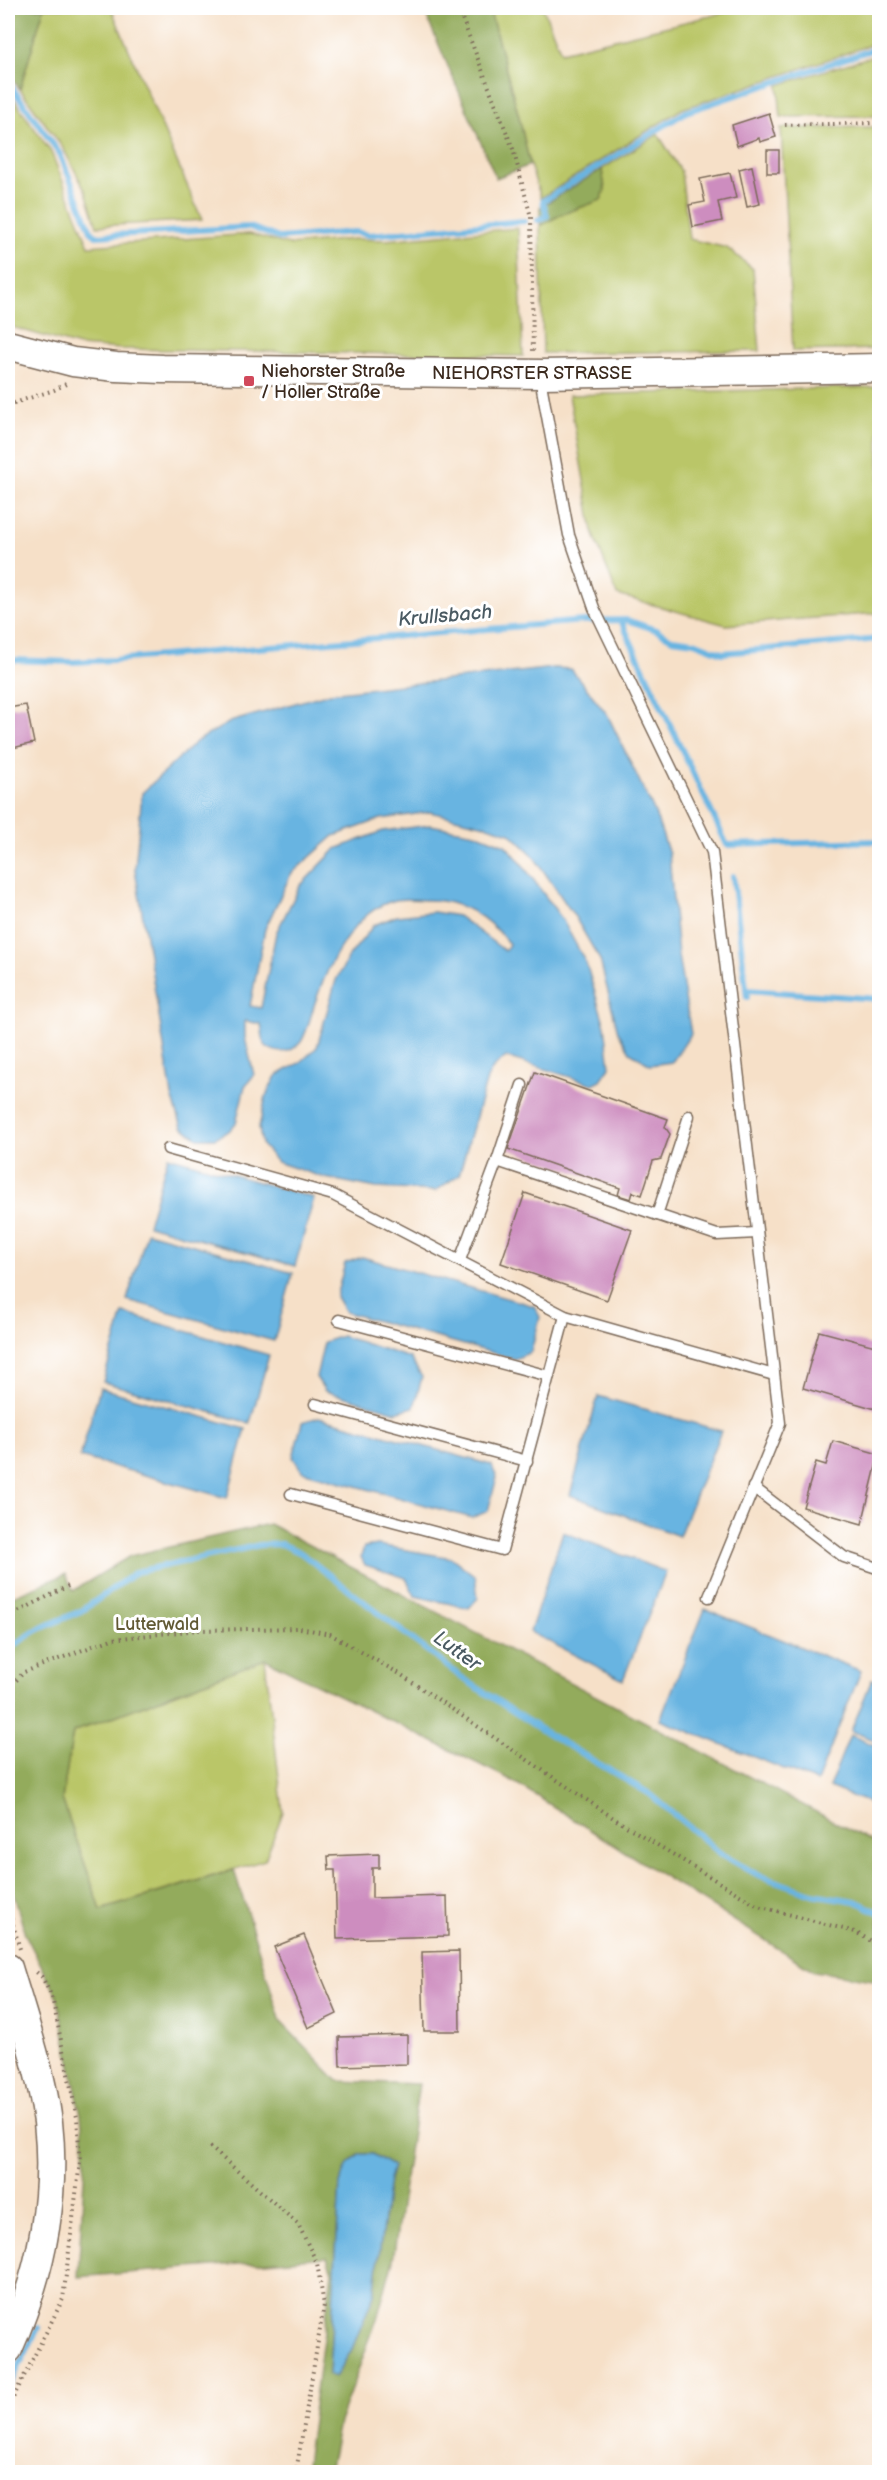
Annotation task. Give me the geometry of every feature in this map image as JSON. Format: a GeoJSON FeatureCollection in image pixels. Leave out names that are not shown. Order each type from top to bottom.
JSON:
{"type":"FeatureCollection","features":[{"type":"Feature","properties":{"kind":"street","name":"NIEHORSTER STRASSE"},"geometry":{"type":"LineString","coordinates":[[8,345],[73,362],[162,369],[537,374],[879,368]]}},
{"type":"Feature","properties":{"kind":"street"},"geometry":{"type":"LineString","coordinates":[[8,1968],[39,2074],[48,2122],[51,2172],[47,2221],[39,2266],[24,2314],[8,2349]]}},
{"type":"Feature","properties":{"kind":"lane"},"geometry":{"type":"LineString","coordinates":[[537,374],[542,389],[568,535],[594,608],[712,852],[780,1423],[709,1597]]}},
{"type":"Feature","properties":{"kind":"lane"},"geometry":{"type":"LineString","coordinates":[[460,1260],[497,1161],[522,1085]]}},
{"type":"Feature","properties":{"kind":"lane"},"geometry":{"type":"LineString","coordinates":[[657,1215],[690,1116]]}},
{"type":"Feature","properties":{"kind":"lane"},"geometry":{"type":"LineString","coordinates":[[168,1149],[333,1195],[565,1316],[774,1375]]}},
{"type":"Feature","properties":{"kind":"lane"},"geometry":{"type":"LineString","coordinates":[[497,1161],[717,1235],[757,1233]]}},
{"type":"Feature","properties":{"kind":"lane"},"geometry":{"type":"LineString","coordinates":[[291,1494],[502,1550],[565,1316]]}},
{"type":"Feature","properties":{"kind":"lane"},"geometry":{"type":"LineString","coordinates":[[339,1320],[549,1376]]}},
{"type":"Feature","properties":{"kind":"lane"},"geometry":{"type":"LineString","coordinates":[[315,1404],[527,1461]]}},
{"type":"Feature","properties":{"kind":"lane"},"geometry":{"type":"LineString","coordinates":[[753,1487],[844,1557],[879,1569]]}},
{"type":"Feature","properties":{"kind":"path"},"geometry":{"type":"LineString","coordinates":[[458,8],[513,149],[531,217],[537,374]]}},
{"type":"Feature","properties":{"kind":"path"},"geometry":{"type":"LineString","coordinates":[[785,125],[879,123]]}},
{"type":"Feature","properties":{"kind":"path"},"geometry":{"type":"LineString","coordinates":[[8,405],[65,384],[71,376],[73,362]]}},
{"type":"Feature","properties":{"kind":"path"},"geometry":{"type":"LineString","coordinates":[[8,1617],[70,1585]]}},
{"type":"Feature","properties":{"kind":"path"},"geometry":{"type":"LineString","coordinates":[[8,1689],[24,1672],[112,1639],[198,1630],[300,1628],[330,1634],[400,1674],[618,1821],[758,1906],[855,1932],[879,1946]]}},
{"type":"Feature","properties":{"kind":"path"},"geometry":{"type":"LineString","coordinates":[[210,2147],[298,2224],[317,2263],[324,2305],[296,2472]]}},
{"type":"Feature","properties":{"kind":"green space"},"geometry":{"type":"Polygon","coordinates":[[[8,8],[44,8],[20,89],[8,74],[8,8]]]}},
{"type":"Feature","properties":{"kind":"green space"},"geometry":{"type":"Polygon","coordinates":[[[44,8],[111,8],[202,220],[97,226],[86,192],[63,148],[20,89],[44,8]]]}},
{"type":"Feature","properties":{"kind":"green space"},"geometry":{"type":"Polygon","coordinates":[[[423,8],[489,8],[530,165],[496,178],[423,8]]]}},
{"type":"Feature","properties":{"kind":"green space"},"geometry":{"type":"Polygon","coordinates":[[[489,8],[543,8],[561,52],[743,8],[879,8],[879,42],[682,109],[541,198],[530,165],[489,8]]]}},
{"type":"Feature","properties":{"kind":"green space"},"geometry":{"type":"Polygon","coordinates":[[[879,54],[879,116],[781,117],[778,85],[879,54]]]}},
{"type":"Feature","properties":{"kind":"green space"},"geometry":{"type":"Polygon","coordinates":[[[8,91],[51,152],[89,246],[250,234],[289,245],[354,239],[386,240],[518,228],[523,356],[121,349],[79,346],[8,326],[8,91]]]}},
{"type":"Feature","properties":{"kind":"green space"},"geometry":{"type":"Polygon","coordinates":[[[879,127],[879,349],[793,351],[781,128],[879,127]]]}},
{"type":"Feature","properties":{"kind":"green space"},"geometry":{"type":"Polygon","coordinates":[[[658,134],[681,171],[689,239],[727,248],[753,269],[760,351],[543,353],[540,226],[560,215],[601,200],[605,189],[602,169],[658,134]]]}},
{"type":"Feature","properties":{"kind":"green space"},"geometry":{"type":"Polygon","coordinates":[[[602,169],[605,190],[601,200],[560,215],[540,226],[540,207],[602,169]]]}},
{"type":"Feature","properties":{"kind":"green space"},"geometry":{"type":"Polygon","coordinates":[[[879,387],[879,613],[726,625],[617,595],[593,532],[569,395],[879,387]]]}},
{"type":"Feature","properties":{"kind":"green space","name":"Lutterwald"},"geometry":{"type":"Polygon","coordinates":[[[269,1524],[879,1845],[879,1981],[814,1971],[511,1780],[265,1659],[73,1732],[62,1799],[101,1910],[234,1870],[281,2022],[338,2081],[419,2084],[393,2260],[377,2319],[339,2422],[329,2472],[305,2472],[332,2272],[327,2257],[78,2277],[85,2162],[81,2116],[57,1996],[25,1934],[8,1873],[8,1598],[66,1574],[73,1591],[130,1556],[269,1524]],[[359,2154],[348,2165],[340,2183],[329,2374],[335,2378],[352,2349],[374,2294],[389,2179],[393,2166],[372,2154],[359,2154]]]}},
{"type":"Feature","properties":{"kind":"green space"},"geometry":{"type":"Polygon","coordinates":[[[265,1659],[283,1812],[265,1860],[101,1910],[62,1799],[73,1732],[265,1659]]]}},
{"type":"Feature","properties":{"kind":"water"},"geometry":{"type":"Polygon","coordinates":[[[554,668],[571,669],[607,714],[655,813],[669,854],[678,955],[691,1034],[672,1062],[650,1065],[630,1052],[618,1032],[600,960],[575,917],[532,854],[510,833],[430,812],[381,819],[334,836],[291,874],[265,929],[250,1006],[261,1008],[276,933],[300,886],[336,849],[383,831],[430,825],[475,833],[505,845],[519,860],[562,919],[586,963],[605,1026],[610,1067],[601,1080],[593,1084],[506,1057],[493,1068],[487,1079],[459,1175],[435,1191],[376,1188],[325,1178],[277,1162],[262,1145],[259,1127],[266,1096],[276,1076],[301,1062],[317,1047],[336,980],[350,955],[374,925],[397,916],[434,912],[458,916],[505,951],[509,944],[493,926],[463,907],[440,901],[400,899],[381,905],[368,914],[345,940],[328,970],[305,1034],[296,1047],[282,1052],[269,1048],[264,1045],[261,1024],[245,1021],[245,1038],[254,1075],[245,1086],[236,1123],[229,1131],[215,1138],[198,1138],[182,1127],[172,1096],[135,869],[142,793],[197,741],[230,722],[330,693],[554,668]]]}},
{"type":"Feature","properties":{"kind":"water"},"geometry":{"type":"Polygon","coordinates":[[[168,1156],[314,1198],[295,1266],[148,1225],[168,1156]]]}},
{"type":"Feature","properties":{"kind":"water"},"geometry":{"type":"Polygon","coordinates":[[[147,1232],[293,1273],[274,1341],[127,1300],[147,1232]]]}},
{"type":"Feature","properties":{"kind":"water"},"geometry":{"type":"Polygon","coordinates":[[[362,1257],[534,1306],[540,1317],[531,1352],[515,1359],[345,1312],[336,1297],[345,1263],[362,1257]]]}},
{"type":"Feature","properties":{"kind":"water"},"geometry":{"type":"Polygon","coordinates":[[[123,1313],[269,1355],[250,1423],[103,1382],[123,1313]]]}},
{"type":"Feature","properties":{"kind":"water"},"geometry":{"type":"Polygon","coordinates":[[[342,1336],[410,1358],[422,1377],[414,1407],[396,1412],[325,1391],[316,1377],[324,1342],[342,1336]]]}},
{"type":"Feature","properties":{"kind":"water"},"geometry":{"type":"Polygon","coordinates":[[[100,1388],[246,1429],[227,1498],[80,1457],[100,1388]]]}},
{"type":"Feature","properties":{"kind":"water"},"geometry":{"type":"Polygon","coordinates":[[[598,1396],[721,1431],[679,1536],[570,1495],[598,1396]]]}},
{"type":"Feature","properties":{"kind":"water"},"geometry":{"type":"Polygon","coordinates":[[[319,1417],[491,1465],[497,1477],[488,1511],[472,1518],[302,1471],[293,1457],[302,1422],[319,1417]]]}},
{"type":"Feature","properties":{"kind":"water"},"geometry":{"type":"Polygon","coordinates":[[[563,1532],[666,1572],[623,1680],[530,1632],[563,1532]]]}},
{"type":"Feature","properties":{"kind":"water"},"geometry":{"type":"Polygon","coordinates":[[[378,1545],[452,1558],[475,1576],[478,1598],[469,1608],[415,1596],[406,1578],[365,1565],[361,1557],[364,1547],[378,1545]]]}},
{"type":"Feature","properties":{"kind":"water"},"geometry":{"type":"Polygon","coordinates":[[[705,1609],[861,1671],[817,1782],[660,1720],[705,1609]]]}},
{"type":"Feature","properties":{"kind":"water"},"geometry":{"type":"Polygon","coordinates":[[[872,1679],[879,1682],[879,1742],[851,1731],[872,1679]]]}},
{"type":"Feature","properties":{"kind":"water"},"geometry":{"type":"Polygon","coordinates":[[[850,1735],[879,1747],[879,1807],[829,1787],[850,1735]]]}},
{"type":"Feature","properties":{"kind":"water"},"geometry":{"type":"Polygon","coordinates":[[[360,2154],[372,2154],[393,2166],[389,2179],[374,2294],[352,2349],[335,2378],[329,2375],[340,2183],[348,2165],[360,2154]]]}},
{"type":"Feature","properties":{"kind":"building"},"geometry":{"type":"Polygon","coordinates":[[[769,113],[776,137],[760,142],[759,138],[737,146],[732,125],[769,113]]]}},
{"type":"Feature","properties":{"kind":"building"},"geometry":{"type":"Polygon","coordinates":[[[767,150],[779,150],[779,173],[767,173],[767,150]]]}},
{"type":"Feature","properties":{"kind":"building"},"geometry":{"type":"Polygon","coordinates":[[[752,166],[760,204],[747,207],[739,169],[752,166]]]}},
{"type":"Feature","properties":{"kind":"building"},"geometry":{"type":"Polygon","coordinates":[[[730,173],[736,198],[718,202],[722,221],[693,227],[689,205],[705,202],[700,179],[730,173]]]}},
{"type":"Feature","properties":{"kind":"building"},"geometry":{"type":"Polygon","coordinates":[[[26,705],[34,743],[8,749],[8,708],[26,705]]]}},
{"type":"Feature","properties":{"kind":"building"},"geometry":{"type":"Polygon","coordinates":[[[535,1072],[668,1119],[665,1127],[670,1134],[661,1159],[653,1161],[642,1195],[633,1192],[631,1199],[618,1195],[620,1188],[508,1149],[535,1072]]]}},
{"type":"Feature","properties":{"kind":"building"},"geometry":{"type":"Polygon","coordinates":[[[525,1193],[632,1230],[607,1300],[501,1263],[525,1193]]]}},
{"type":"Feature","properties":{"kind":"building"},"geometry":{"type":"Polygon","coordinates":[[[819,1331],[879,1347],[879,1410],[803,1388],[819,1331]]]}},
{"type":"Feature","properties":{"kind":"building"},"geometry":{"type":"Polygon","coordinates":[[[833,1441],[879,1454],[862,1524],[803,1507],[816,1462],[826,1465],[833,1441]]]}},
{"type":"Feature","properties":{"kind":"building"},"geometry":{"type":"Polygon","coordinates":[[[379,1854],[379,1868],[372,1868],[372,1898],[447,1896],[448,1936],[337,1939],[335,1870],[329,1870],[328,1856],[379,1854]]]}},
{"type":"Feature","properties":{"kind":"building"},"geometry":{"type":"Polygon","coordinates":[[[304,1935],[337,2014],[308,2028],[274,1947],[304,1935]]]}},
{"type":"Feature","properties":{"kind":"building"},"geometry":{"type":"Polygon","coordinates":[[[459,1951],[460,2031],[424,2031],[422,1952],[459,1951]]]}},
{"type":"Feature","properties":{"kind":"building"},"geometry":{"type":"Polygon","coordinates":[[[407,2035],[407,2064],[340,2066],[339,2037],[407,2035]]]}},
{"type":"Feature","properties":{"kind":"waterway"},"geometry":{"type":"LineString","coordinates":[[538,220],[547,216],[543,201],[686,112],[880,47]]}},
{"type":"Feature","properties":{"kind":"waterway"},"geometry":{"type":"LineString","coordinates":[[8,82],[60,154],[91,231],[96,236],[250,227],[279,238],[355,232],[369,235],[524,221]]}},
{"type":"Feature","properties":{"kind":"waterway","name":"Krullsbach"},"geometry":{"type":"LineString","coordinates":[[8,660],[73,662],[114,660],[583,621],[627,620],[656,630],[672,639],[694,642],[722,653],[880,639]]}},
{"type":"Feature","properties":{"kind":"waterway"},"geometry":{"type":"LineString","coordinates":[[621,621],[727,845],[880,841]]}},
{"type":"Feature","properties":{"kind":"waterway"},"geometry":{"type":"LineString","coordinates":[[733,876],[747,997]]}},
{"type":"Feature","properties":{"kind":"waterway"},"geometry":{"type":"LineString","coordinates":[[746,990],[880,999]]}},
{"type":"Feature","properties":{"kind":"waterway","name":"Lutter"},"geometry":{"type":"LineString","coordinates":[[8,1649],[37,1630],[83,1610],[136,1572],[260,1545],[282,1544],[301,1553],[461,1677],[543,1731],[650,1794],[721,1854],[758,1875],[812,1894],[855,1901],[880,1913]]}},
{"type":"Feature","properties":{"kind":"waterway"},"geometry":{"type":"LineString","coordinates":[[8,2388],[38,2328]]}},
{"type":"Feature","properties":{"kind":"place","name":"Niehorster Straße / Holler Straße"},"geometry":{"type":"Point","coordinates":[249,381]}}]}
